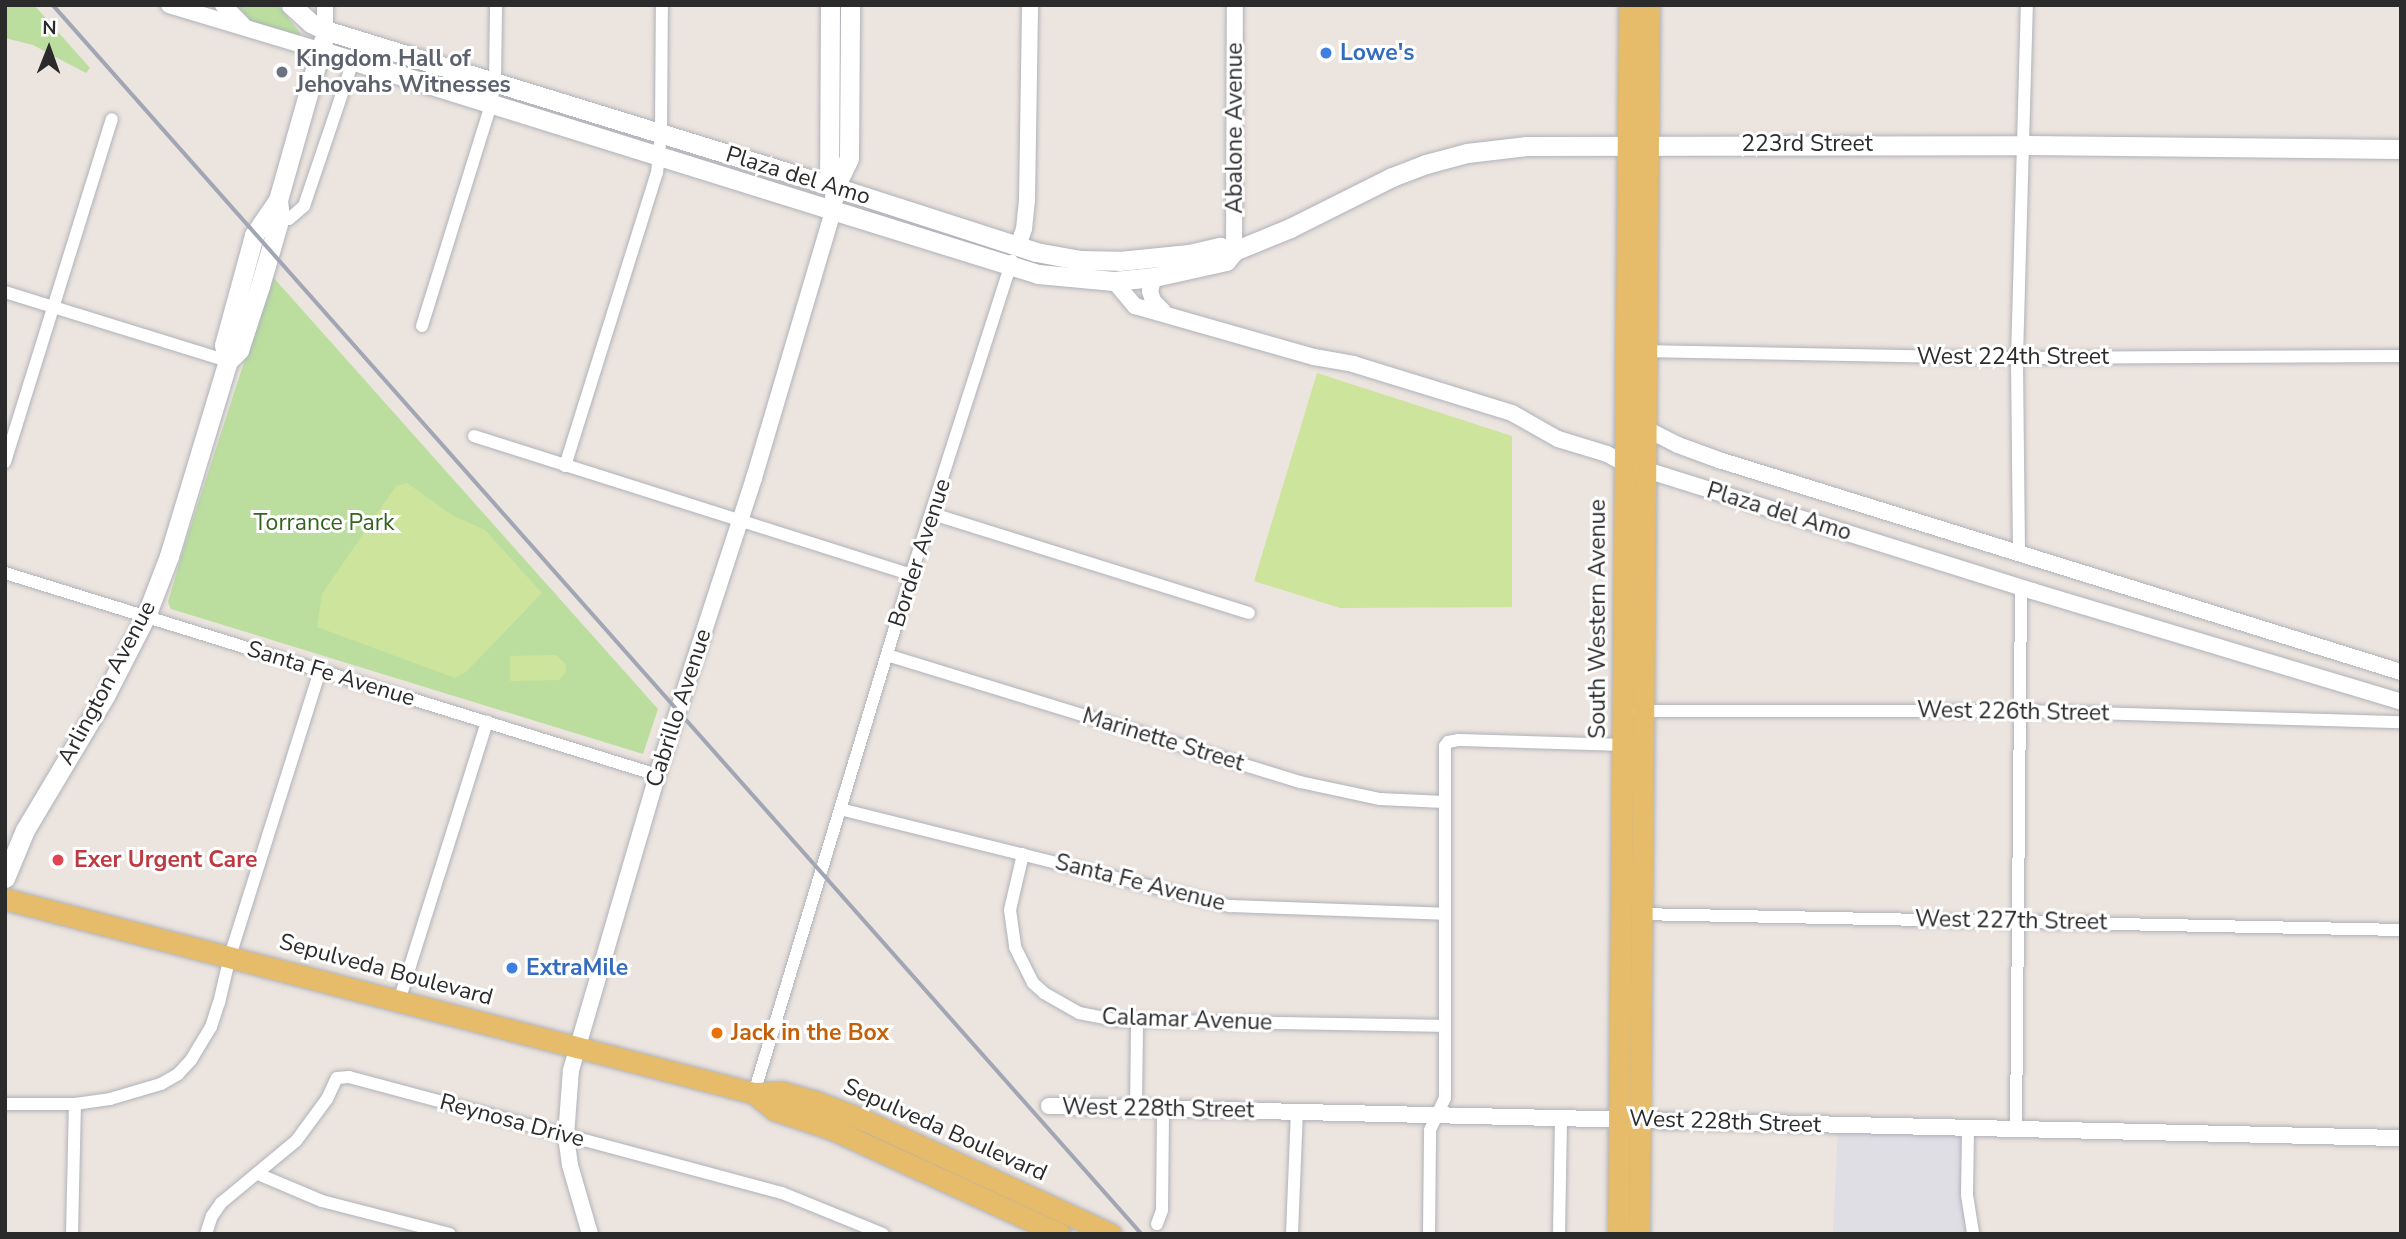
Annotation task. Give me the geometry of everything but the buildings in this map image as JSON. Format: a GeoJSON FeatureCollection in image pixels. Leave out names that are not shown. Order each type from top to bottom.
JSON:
{"type":"FeatureCollection","features":[{"type":"Feature","properties":{"kind":"main road","name":"Plaza del Amo"},"geometry":{"type":"LineString","coordinates":[[291,5],[311,23],[325,30],[1060,258],[1119,261],[1189,254],[1220,247],[1234,251],[1226,261],[1154,277],[1114,281],[1038,274],[660,159],[321,51]]}},
{"type":"Feature","properties":{"kind":"main road","name":"Cabrillo Avenue"},"geometry":{"type":"LineString","coordinates":[[830,5],[828,170],[835,187]]}},
{"type":"Feature","properties":{"kind":"main road","name":"Cabrillo Avenue"},"geometry":{"type":"LineString","coordinates":[[833,211],[835,187],[849,158],[850,5]]}},
{"type":"Feature","properties":{"kind":"main road","name":"South Western Avenue"},"geometry":{"type":"LineString","coordinates":[[1629,5],[1624,418],[1634,711],[1629,1119],[1639,1234]]}},
{"type":"Feature","properties":{"kind":"main road","name":"South Western Avenue"},"geometry":{"type":"LineString","coordinates":[[1634,711],[1647,470],[1649,5]]}},
{"type":"Feature","properties":{"kind":"main road","name":"Arlington Avenue"},"geometry":{"type":"LineString","coordinates":[[5,878],[25,830],[96,711],[146,616],[169,556],[228,361],[224,345],[254,235],[279,208],[325,30]]}},
{"type":"Feature","properties":{"kind":"main road","name":"223rd Street"},"geometry":{"type":"LineString","coordinates":[[1234,251],[1290,228],[1392,177],[1461,155],[1527,146],[2023,145],[2401,149]]}},
{"type":"Feature","properties":{"kind":"main road","name":"Sepulveda Boulevard"},"geometry":{"type":"LineString","coordinates":[[5,899],[754,1093],[782,1092],[817,1102],[1060,1234]]}},
{"type":"Feature","properties":{"kind":"main road","name":"South Western Avenue"},"geometry":{"type":"LineString","coordinates":[[1618,1234],[1619,1185],[1629,1119]]}},
{"type":"Feature","properties":{"kind":"main road","name":"Sepulveda Boulevard"},"geometry":{"type":"LineString","coordinates":[[933,1163],[1111,1234]]}},
{"type":"Feature","properties":{"kind":"main road"},"geometry":{"type":"LineString","coordinates":[[1619,1185],[1629,1205],[1628,1234]]}},
{"type":"Feature","properties":{"kind":"street"},"geometry":{"type":"LineString","coordinates":[[169,5],[321,51]]}},
{"type":"Feature","properties":{"kind":"street"},"geometry":{"type":"LineString","coordinates":[[223,5],[247,29]]}},
{"type":"Feature","properties":{"kind":"street","name":"Arlington Avenue"},"geometry":{"type":"LineString","coordinates":[[325,5],[325,30]]}},
{"type":"Feature","properties":{"kind":"street"},"geometry":{"type":"LineString","coordinates":[[422,326],[491,104],[495,81],[496,5]]}},
{"type":"Feature","properties":{"kind":"street"},"geometry":{"type":"LineString","coordinates":[[565,466],[660,159],[662,5]]}},
{"type":"Feature","properties":{"kind":"street","name":"Border Avenue"},"geometry":{"type":"LineString","coordinates":[[754,1093],[911,575],[933,514],[1009,267],[1024,229],[1027,200],[1030,5]]}},
{"type":"Feature","properties":{"kind":"street","name":"Abalone Avenue"},"geometry":{"type":"LineString","coordinates":[[1234,251],[1236,5]]}},
{"type":"Feature","properties":{"kind":"street"},"geometry":{"type":"LineString","coordinates":[[2019,553],[2017,358],[2027,5]]}},
{"type":"Feature","properties":{"kind":"street","name":"Arlington Avenue"},"geometry":{"type":"LineString","coordinates":[[279,208],[289,219],[304,206],[353,61]]}},
{"type":"Feature","properties":{"kind":"street"},"geometry":{"type":"LineString","coordinates":[[5,462],[112,119]]}},
{"type":"Feature","properties":{"kind":"street","name":"Cabrillo Avenue"},"geometry":{"type":"LineString","coordinates":[[590,1234],[572,1176],[566,1136],[566,1104],[577,1047],[657,775],[740,522],[833,211]]}},
{"type":"Feature","properties":{"kind":"street"},"geometry":{"type":"LineString","coordinates":[[1154,277],[1150,284],[1153,301],[1163,311]]}},
{"type":"Feature","properties":{"kind":"street","name":"Plaza del Amo"},"geometry":{"type":"LineString","coordinates":[[1114,281],[1135,306],[1163,311],[1314,357],[1353,364],[1512,413],[1559,439],[1607,454],[1624,463],[2021,588],[2401,702]]}},
{"type":"Feature","properties":{"kind":"street"},"geometry":{"type":"LineString","coordinates":[[5,292],[228,361]]}},
{"type":"Feature","properties":{"kind":"street","name":"West 224th Street"},"geometry":{"type":"LineString","coordinates":[[1625,350],[2017,358],[2401,356]]}},
{"type":"Feature","properties":{"kind":"street","name":"Plaza del Amo"},"geometry":{"type":"LineString","coordinates":[[1624,418],[1678,446],[1719,460],[2401,673]]}},
{"type":"Feature","properties":{"kind":"street"},"geometry":{"type":"LineString","coordinates":[[474,436],[911,575]]}},
{"type":"Feature","properties":{"kind":"street"},"geometry":{"type":"LineString","coordinates":[[933,514],[1249,613]]}},
{"type":"Feature","properties":{"kind":"street","name":"Santa Fe Avenue"},"geometry":{"type":"LineString","coordinates":[[5,573],[657,775]]}},
{"type":"Feature","properties":{"kind":"street"},"geometry":{"type":"LineString","coordinates":[[2017,1131],[2021,588]]}},
{"type":"Feature","properties":{"kind":"street","name":"Marinette Street"},"geometry":{"type":"LineString","coordinates":[[887,655],[1310,784],[1380,799],[1444,802]]}},
{"type":"Feature","properties":{"kind":"street"},"geometry":{"type":"LineString","coordinates":[[5,1104],[75,1104],[142,1091],[178,1074],[191,1060],[211,1027],[230,956],[320,670]]}},
{"type":"Feature","properties":{"kind":"street","name":"West 226th Street"},"geometry":{"type":"LineString","coordinates":[[1634,711],[2022,711],[2401,722]]}},
{"type":"Feature","properties":{"kind":"street"},"geometry":{"type":"LineString","coordinates":[[399,1000],[487,722]]}},
{"type":"Feature","properties":{"kind":"street"},"geometry":{"type":"LineString","coordinates":[[1429,1234],[1430,1130],[1445,1098],[1445,746],[1448,742],[1458,740],[1634,745]]}},
{"type":"Feature","properties":{"kind":"street","name":"Santa Fe Avenue"},"geometry":{"type":"LineString","coordinates":[[841,809],[1230,906],[1445,914]]}},
{"type":"Feature","properties":{"kind":"street","name":"Calamar Avenue"},"geometry":{"type":"LineString","coordinates":[[1023,854],[1010,910],[1011,929],[1022,966],[1033,983],[1052,999],[1079,1013],[1098,1018],[1137,1021],[1445,1026]]}},
{"type":"Feature","properties":{"kind":"street","name":"West 227th Street"},"geometry":{"type":"LineString","coordinates":[[1632,914],[2401,930]]}},
{"type":"Feature","properties":{"kind":"street"},"geometry":{"type":"LineString","coordinates":[[1136,1108],[1137,1021]]}},
{"type":"Feature","properties":{"kind":"street","name":"Reynosa Drive"},"geometry":{"type":"LineString","coordinates":[[206,1234],[212,1216],[221,1203],[296,1141],[327,1099],[337,1078],[342,1077],[782,1193],[883,1234]]}},
{"type":"Feature","properties":{"kind":"street"},"geometry":{"type":"LineString","coordinates":[[72,1234],[75,1104]]}},
{"type":"Feature","properties":{"kind":"street","name":"West 228th Street"},"geometry":{"type":"LineString","coordinates":[[1049,1106],[1629,1119],[1968,1130],[2401,1138]]}},
{"type":"Feature","properties":{"kind":"street"},"geometry":{"type":"LineString","coordinates":[[1157,1224],[1162,1210],[1163,1108]]}},
{"type":"Feature","properties":{"kind":"street"},"geometry":{"type":"LineString","coordinates":[[1292,1234],[1297,1111]]}},
{"type":"Feature","properties":{"kind":"street"},"geometry":{"type":"LineString","coordinates":[[1559,1234],[1561,1118]]}},
{"type":"Feature","properties":{"kind":"street"},"geometry":{"type":"LineString","coordinates":[[1968,1130],[1968,1195],[1973,1234]]}},
{"type":"Feature","properties":{"kind":"street"},"geometry":{"type":"LineString","coordinates":[[258,1174],[322,1201],[450,1234]]}},
{"type":"Feature","properties":{"kind":"shaded area"},"geometry":{"type":"Polygon","coordinates":[[[1838,1128],[1967,1131],[1972,1234],[1833,1234],[1838,1128]]]}},
{"type":"Feature","properties":{"kind":"green space"},"geometry":{"type":"Polygon","coordinates":[[[5,5],[34,5],[90,68],[86,73],[33,45],[5,38],[5,5]]]}},
{"type":"Feature","properties":{"kind":"green space"},"geometry":{"type":"Polygon","coordinates":[[[237,5],[278,5],[301,34],[297,37],[252,23],[237,5]]]}},
{"type":"Feature","properties":{"kind":"green space","name":"Torrance Park"},"geometry":{"type":"Polygon","coordinates":[[[272,276],[658,709],[643,754],[171,609],[168,602],[185,544],[272,276]]]}},
{"type":"Feature","properties":{"kind":"green space"},"geometry":{"type":"Polygon","coordinates":[[[1317,373],[1512,436],[1512,607],[1340,608],[1254,581],[1317,373]]]}},
{"type":"Feature","properties":{"kind":"green space"},"geometry":{"type":"Polygon","coordinates":[[[407,483],[452,515],[485,530],[542,593],[466,672],[455,678],[317,627],[322,594],[396,486],[407,483]]]}},
{"type":"Feature","properties":{"kind":"green space"},"geometry":{"type":"Polygon","coordinates":[[[556,655],[566,664],[566,672],[559,680],[510,681],[510,656],[556,655]]]}},
{"type":"Feature","properties":{"kind":"railway"},"geometry":{"type":"LineString","coordinates":[[53,5],[1142,1234]]}},
{"type":"Feature","properties":{"kind":"place","name":"Lowe's"},"geometry":{"type":"Point","coordinates":[1326,53]}},
{"type":"Feature","properties":{"kind":"place","name":"Kingdom Hall of Jehovahs Witnesses"},"geometry":{"type":"Point","coordinates":[282,72]}},
{"type":"Feature","properties":{"kind":"place","name":"Exer Urgent Care"},"geometry":{"type":"Point","coordinates":[58,860]}},
{"type":"Feature","properties":{"kind":"place","name":"ExtraMile"},"geometry":{"type":"Point","coordinates":[512,968]}},
{"type":"Feature","properties":{"kind":"place","name":"Jack in the Box"},"geometry":{"type":"Point","coordinates":[717,1033]}}]}
